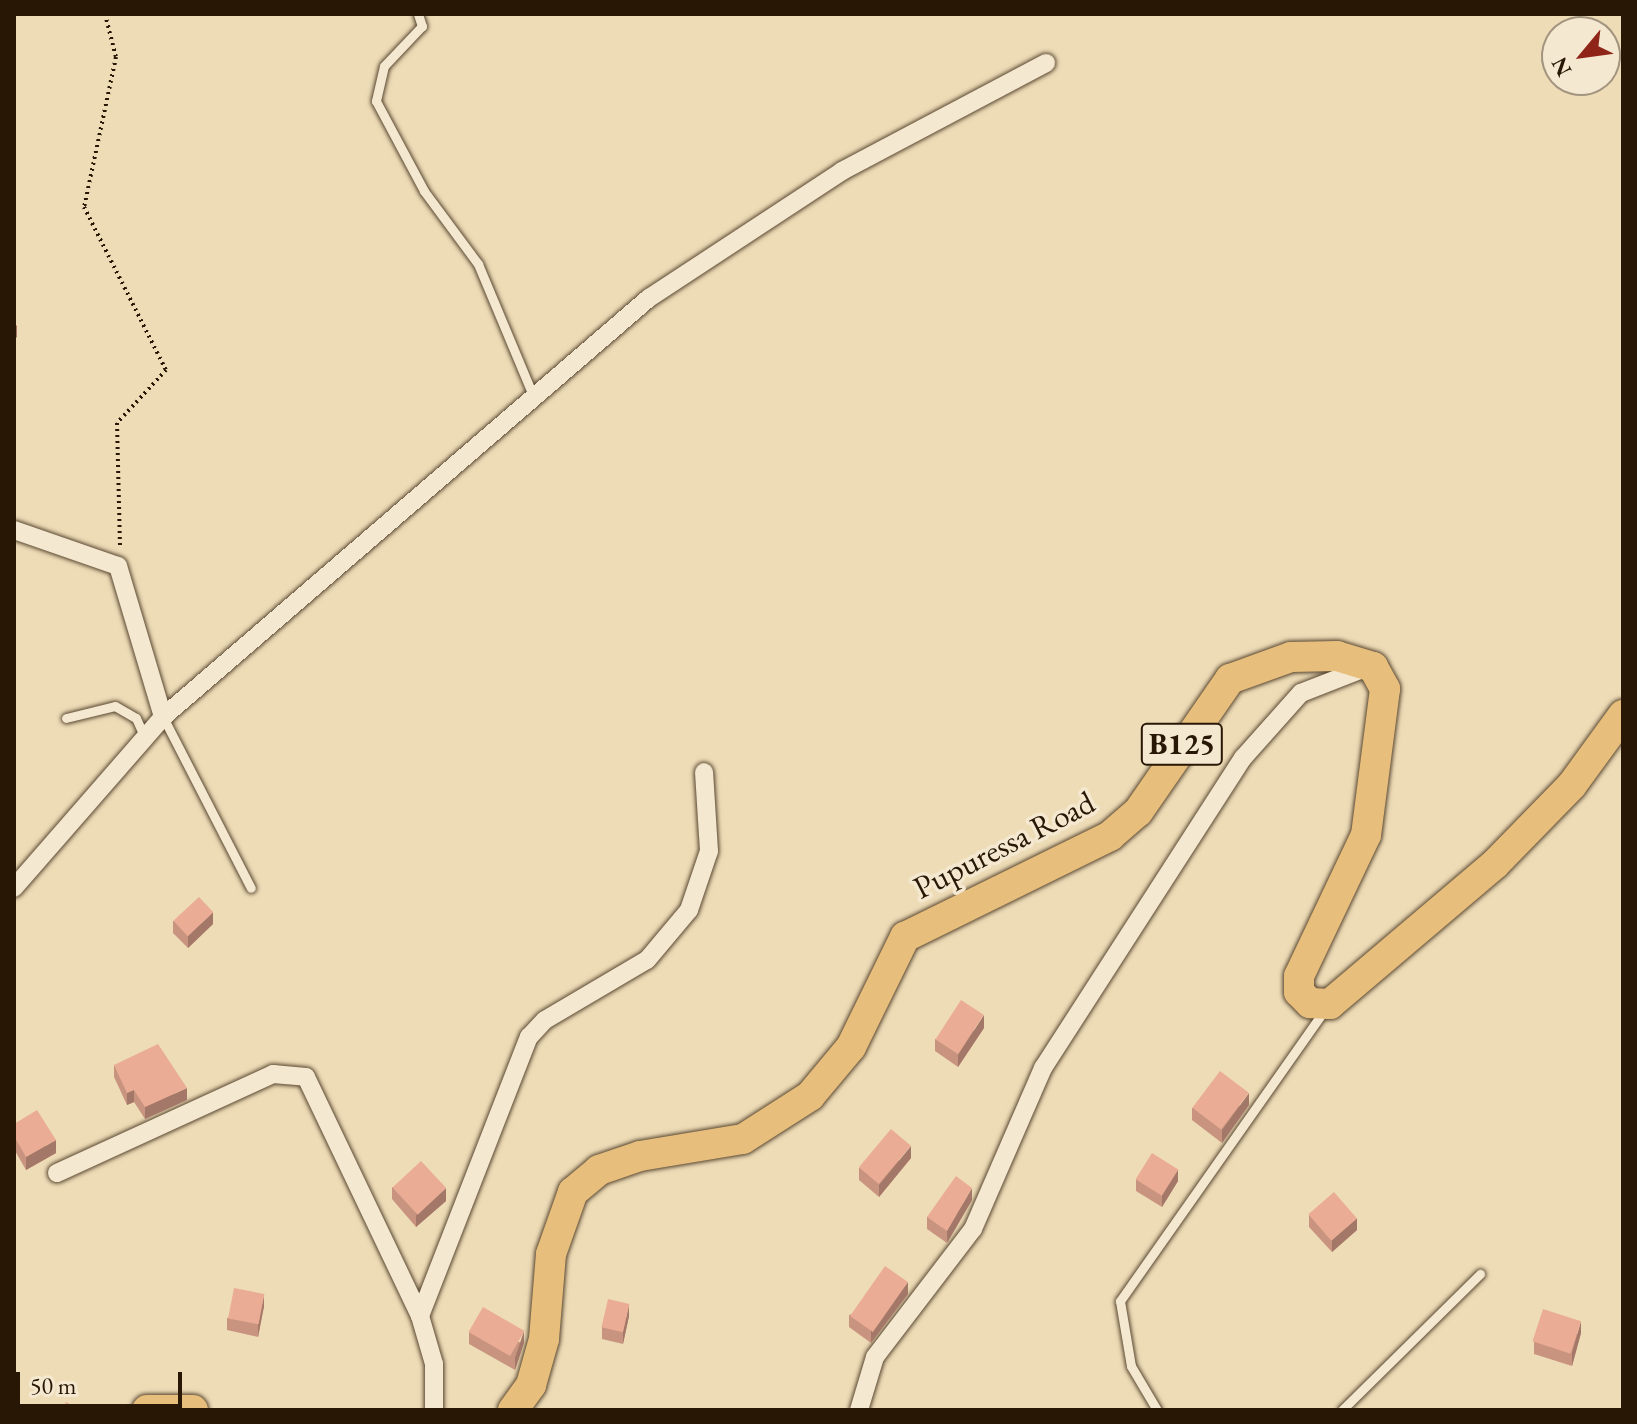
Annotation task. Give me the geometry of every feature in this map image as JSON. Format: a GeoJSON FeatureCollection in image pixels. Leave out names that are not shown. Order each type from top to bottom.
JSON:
{"type":"FeatureCollection","features":[{"type":"Feature","properties":{"kind":"main road","name":"Pupuressa Road"},"geometry":{"type":"LineString","coordinates":[[513,1410],[531,1385],[544,1339],[551,1254],[573,1192],[599,1170],[640,1156],[743,1139],[810,1096],[851,1047],[889,958],[905,937],[1110,836],[1138,812],[1230,679],[1291,657],[1337,656],[1373,667]]}},
{"type":"Feature","properties":{"kind":"main road"},"geometry":{"type":"LineString","coordinates":[[1373,667],[1386,700],[1366,835],[1299,976],[1299,992],[1310,1003],[1330,1004],[1495,864],[1572,785],[1623,715]]}},
{"type":"Feature","properties":{"kind":"main road"},"geometry":{"type":"LineString","coordinates":[[147,1410],[193,1410]]}},
{"type":"Feature","properties":{"kind":"street"},"geometry":{"type":"LineString","coordinates":[[14,888],[163,717],[532,393],[649,298],[842,171],[1046,63]]}},
{"type":"Feature","properties":{"kind":"street"},"geometry":{"type":"LineString","coordinates":[[14,530],[118,566],[163,717]]}},
{"type":"Feature","properties":{"kind":"street"},"geometry":{"type":"LineString","coordinates":[[859,1410],[875,1357],[973,1229],[1043,1068],[1243,758],[1301,693],[1373,667]]}},
{"type":"Feature","properties":{"kind":"street"},"geometry":{"type":"LineString","coordinates":[[420,1316],[529,1037],[647,960],[689,910],[709,851],[704,772]]}},
{"type":"Feature","properties":{"kind":"street"},"geometry":{"type":"LineString","coordinates":[[57,1173],[273,1074],[294,1072],[306,1077],[420,1316],[434,1364],[434,1410]]}},
{"type":"Feature","properties":{"kind":"lane"},"geometry":{"type":"LineString","coordinates":[[418,14],[422,26],[384,66],[376,101],[424,191],[478,264],[532,393]]}},
{"type":"Feature","properties":{"kind":"lane"},"geometry":{"type":"LineString","coordinates":[[66,718],[115,706],[136,718],[144,736]]}},
{"type":"Feature","properties":{"kind":"lane"},"geometry":{"type":"LineString","coordinates":[[163,717],[251,888]]}},
{"type":"Feature","properties":{"kind":"lane"},"geometry":{"type":"LineString","coordinates":[[1157,1410],[1131,1366],[1120,1301],[1330,1004]]}},
{"type":"Feature","properties":{"kind":"lane"},"geometry":{"type":"LineString","coordinates":[[1342,1410],[1480,1274]]}},
{"type":"Feature","properties":{"kind":"path"},"geometry":{"type":"LineString","coordinates":[[105,14],[116,57],[84,207],[166,370],[117,423],[118,566]]}},
{"type":"Feature","properties":{"kind":"building"},"geometry":{"type":"Polygon","coordinates":[[[199,897],[213,912],[188,936],[173,921],[199,897]]]}},
{"type":"Feature","properties":{"kind":"building"},"geometry":{"type":"Polygon","coordinates":[[[961,1000],[984,1015],[958,1054],[935,1039],[961,1000]]]}},
{"type":"Feature","properties":{"kind":"building"},"geometry":{"type":"Polygon","coordinates":[[[158,1044],[187,1088],[145,1107],[134,1090],[127,1093],[114,1065],[158,1044]]]}},
{"type":"Feature","properties":{"kind":"building"},"geometry":{"type":"Polygon","coordinates":[[[1220,1071],[1249,1093],[1221,1129],[1192,1108],[1220,1071]]]}},
{"type":"Feature","properties":{"kind":"building"},"geometry":{"type":"Polygon","coordinates":[[[37,1110],[56,1140],[26,1157],[14,1136],[14,1124],[37,1110]]]}},
{"type":"Feature","properties":{"kind":"building"},"geometry":{"type":"Polygon","coordinates":[[[891,1129],[911,1146],[879,1184],[859,1167],[891,1129]]]}},
{"type":"Feature","properties":{"kind":"building"},"geometry":{"type":"Polygon","coordinates":[[[1152,1153],[1178,1169],[1162,1196],[1136,1179],[1152,1153]]]}},
{"type":"Feature","properties":{"kind":"building"},"geometry":{"type":"Polygon","coordinates":[[[421,1161],[446,1188],[418,1215],[392,1188],[421,1161]]]}},
{"type":"Feature","properties":{"kind":"building"},"geometry":{"type":"Polygon","coordinates":[[[956,1176],[972,1188],[947,1231],[927,1217],[956,1176]]]}},
{"type":"Feature","properties":{"kind":"building"},"geometry":{"type":"Polygon","coordinates":[[[1334,1192],[1357,1218],[1331,1241],[1308,1214],[1334,1192]]]}},
{"type":"Feature","properties":{"kind":"building"},"geometry":{"type":"Polygon","coordinates":[[[885,1266],[908,1282],[873,1332],[850,1316],[885,1266]]]}},
{"type":"Feature","properties":{"kind":"building"},"geometry":{"type":"Polygon","coordinates":[[[234,1288],[264,1294],[259,1324],[228,1318],[234,1288]]]}},
{"type":"Feature","properties":{"kind":"building"},"geometry":{"type":"Polygon","coordinates":[[[608,1299],[629,1304],[623,1332],[601,1327],[608,1299]]]}},
{"type":"Feature","properties":{"kind":"building"},"geometry":{"type":"Polygon","coordinates":[[[483,1307],[525,1331],[510,1356],[469,1332],[483,1307]]]}},
{"type":"Feature","properties":{"kind":"building"},"geometry":{"type":"Polygon","coordinates":[[[1543,1309],[1581,1321],[1571,1354],[1532,1341],[1543,1309]]]}},
{"type":"Feature","properties":{"kind":"building"},"geometry":{"type":"Polygon","coordinates":[[[66,1402],[80,1410],[62,1410],[66,1402]]]}}]}
